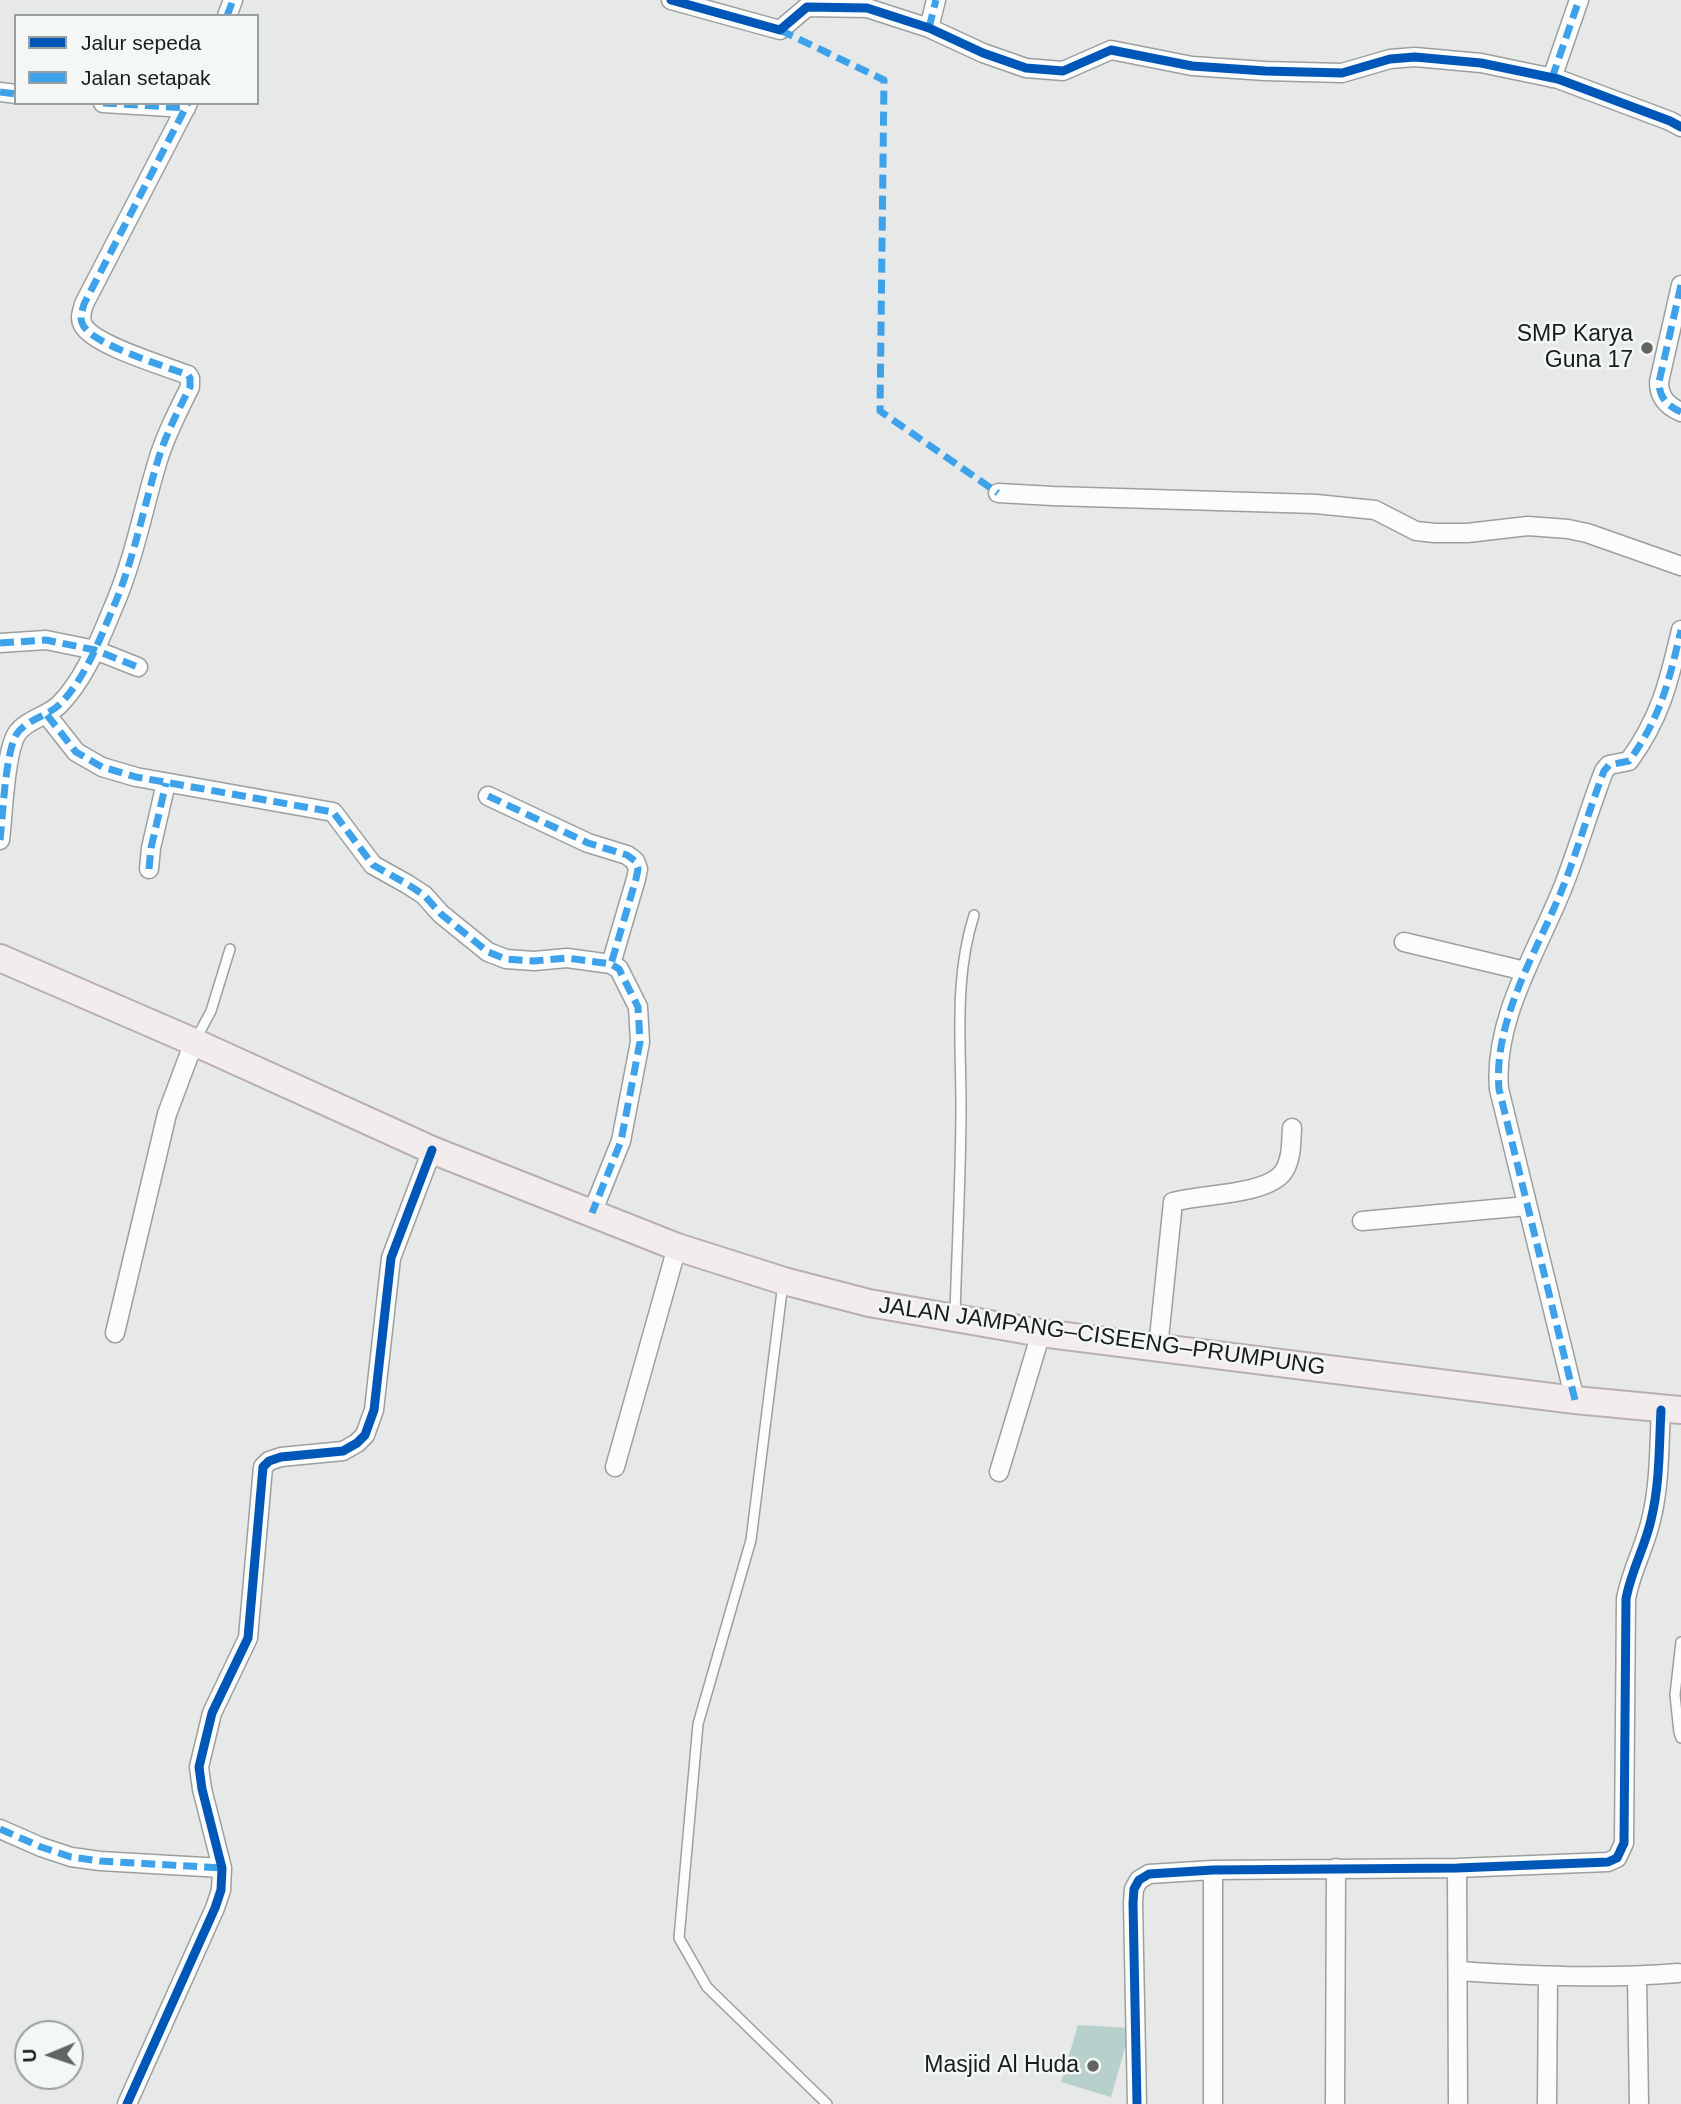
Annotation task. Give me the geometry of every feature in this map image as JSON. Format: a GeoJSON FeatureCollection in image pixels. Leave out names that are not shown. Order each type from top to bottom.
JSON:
{"type":"FeatureCollection","features":[{"type":"Feature","properties":{"kind":"main road","name":"JALAN JAMPANG–CISEENG–PRUMPUNG"},"geometry":{"type":"LineString","coordinates":[[0,958],[432,1150],[677,1247],[783,1281],[869,1303],[1041,1333],[1671,1410]]}},
{"type":"Feature","properties":{"kind":"street"},"geometry":{"type":"LineString","coordinates":[[671,0],[780,30],[807,7],[867,8],[929,28],[983,53],[1026,68],[1063,71],[1111,50],[1203,67],[1342,73],[1390,59],[1445,58],[1552,78],[1681,127]]}},
{"type":"Feature","properties":{"kind":"street"},"geometry":{"type":"LineString","coordinates":[[929,28],[936,0]]}},
{"type":"Feature","properties":{"kind":"street"},"geometry":{"type":"LineString","coordinates":[[1552,78],[1579,0]]}},
{"type":"Feature","properties":{"kind":"street"},"geometry":{"type":"LineString","coordinates":[[0,840],[9,761],[16,737],[27,724],[47,715],[59,705],[72,690],[95,650],[115,604],[166,438],[191,383],[188,375],[88,334],[81,323],[80,315],[187,106],[159,105]]}},
{"type":"Feature","properties":{"kind":"street"},"geometry":{"type":"LineString","coordinates":[[1681,285],[1659,382],[1662,397],[1671,407],[1681,412]]}},
{"type":"Feature","properties":{"kind":"street"},"geometry":{"type":"LineString","coordinates":[[998,493],[1276,501],[1341,506],[1375,510],[1416,531],[1435,533],[1467,533],[1528,526],[1568,529],[1587,533],[1681,566]]}},
{"type":"Feature","properties":{"kind":"street"},"geometry":{"type":"LineString","coordinates":[[1575,1400],[1499,1089],[1502,1042],[1525,971],[1563,888],[1604,771],[1609,765],[1629,761],[1657,715],[1664,698],[1681,630]]}},
{"type":"Feature","properties":{"kind":"street"},"geometry":{"type":"LineString","coordinates":[[0,643],[46,640],[95,650],[138,667]]}},
{"type":"Feature","properties":{"kind":"street"},"geometry":{"type":"LineString","coordinates":[[47,715],[76,752],[102,767],[166,783],[333,813],[373,865],[424,895],[440,914],[488,953],[506,960],[567,958],[611,964],[619,969],[639,1007],[640,1042],[621,1141],[592,1213]]}},
{"type":"Feature","properties":{"kind":"street"},"geometry":{"type":"LineString","coordinates":[[149,869],[151,848],[166,783]]}},
{"type":"Feature","properties":{"kind":"street"},"geometry":{"type":"LineString","coordinates":[[488,796],[589,843],[628,855],[635,861],[638,869],[636,879],[611,964]]}},
{"type":"Feature","properties":{"kind":"street"},"geometry":{"type":"LineString","coordinates":[[1404,943],[1525,971]]}},
{"type":"Feature","properties":{"kind":"street"},"geometry":{"type":"LineString","coordinates":[[115,1334],[167,1114],[194,1042]]}},
{"type":"Feature","properties":{"kind":"street"},"geometry":{"type":"LineString","coordinates":[[1158,1348],[1173,1202],[1258,1188],[1272,1182],[1283,1172],[1290,1154],[1292,1128]]}},
{"type":"Feature","properties":{"kind":"street"},"geometry":{"type":"LineString","coordinates":[[127,2104],[221,1890],[222,1868],[199,1767],[212,1713],[248,1638],[263,1467],[269,1461],[281,1457],[343,1451],[365,1435],[374,1410],[391,1258],[432,1150]]}},
{"type":"Feature","properties":{"kind":"street"},"geometry":{"type":"LineString","coordinates":[[1362,1221],[1527,1206]]}},
{"type":"Feature","properties":{"kind":"street"},"geometry":{"type":"LineString","coordinates":[[615,1467],[677,1247]]}},
{"type":"Feature","properties":{"kind":"street"},"geometry":{"type":"LineString","coordinates":[[999,1472],[1041,1333]]}},
{"type":"Feature","properties":{"kind":"street"},"geometry":{"type":"LineString","coordinates":[[1137,2104],[1133,1903],[1134,1889],[1139,1880],[1149,1874],[1213,1870],[1457,1868],[1608,1862],[1617,1858],[1624,1843],[1626,1599],[1656,1498],[1671,1410]]}},
{"type":"Feature","properties":{"kind":"street"},"geometry":{"type":"LineString","coordinates":[[0,1829],[71,1857],[222,1868]]}},
{"type":"Feature","properties":{"kind":"street"},"geometry":{"type":"LineString","coordinates":[[1335,2104],[1336,1868]]}},
{"type":"Feature","properties":{"kind":"street"},"geometry":{"type":"LineString","coordinates":[[1457,1868],[1458,2104]]}},
{"type":"Feature","properties":{"kind":"street"},"geometry":{"type":"LineString","coordinates":[[1213,1870],[1213,2104]]}},
{"type":"Feature","properties":{"kind":"street"},"geometry":{"type":"LineString","coordinates":[[1458,1971],[1548,1977],[1636,1977],[1678,1973]]}},
{"type":"Feature","properties":{"kind":"street"},"geometry":{"type":"LineString","coordinates":[[1548,1977],[1548,2104]]}},
{"type":"Feature","properties":{"kind":"street"},"geometry":{"type":"LineString","coordinates":[[1636,1977],[1639,2104]]}},
{"type":"Feature","properties":{"kind":"lane"},"geometry":{"type":"LineString","coordinates":[[954,1318],[960,1144],[959,1003],[964,956],[974,915]]}},
{"type":"Feature","properties":{"kind":"lane"},"geometry":{"type":"LineString","coordinates":[[194,1042],[211,1011],[230,949]]}},
{"type":"Feature","properties":{"kind":"lane"},"geometry":{"type":"LineString","coordinates":[[783,1281],[751,1540],[698,1724],[679,1938],[707,1987],[827,2104]]}},
{"type":"Feature","properties":{"kind":"lane"},"geometry":{"type":"LineString","coordinates":[[1681,1642],[1675,1695],[1681,1738]]}},
{"type":"Feature","properties":{"kind":"building","name":"Masjid Al Huda"},"geometry":{"type":"Polygon","coordinates":[[[1078,2025],[1131,2028],[1129,2050],[1125,2048],[1111,2097],[1061,2082],[1078,2025]]]}},
{"type":"Feature","properties":{"kind":"marked path"},"geometry":{"type":"LineString","coordinates":[[228,14],[233,0]]}},
{"type":"Feature","properties":{"kind":"marked path"},"geometry":{"type":"LineString","coordinates":[[929,28],[936,0]]}},
{"type":"Feature","properties":{"kind":"marked path"},"geometry":{"type":"LineString","coordinates":[[1552,78],[1579,0]]}},
{"type":"Feature","properties":{"kind":"marked path"},"geometry":{"type":"LineString","coordinates":[[780,30],[884,80],[880,411],[998,493]]}},
{"type":"Feature","properties":{"kind":"marked path"},"geometry":{"type":"LineString","coordinates":[[0,92],[14,94]]}},
{"type":"Feature","properties":{"kind":"marked path"},"geometry":{"type":"LineString","coordinates":[[136,105],[186,108]]}},
{"type":"Feature","properties":{"kind":"marked path"},"geometry":{"type":"LineString","coordinates":[[0,840],[7,771],[16,735],[25,726],[59,705],[76,684],[90,659],[127,572],[161,450],[190,387],[188,375],[131,354],[89,333],[81,317],[84,304],[187,105]]}},
{"type":"Feature","properties":{"kind":"marked path"},"geometry":{"type":"LineString","coordinates":[[1681,285],[1659,382],[1660,392],[1665,400],[1681,412]]}},
{"type":"Feature","properties":{"kind":"marked path"},"geometry":{"type":"LineString","coordinates":[[1575,1400],[1499,1089],[1499,1063],[1503,1037],[1519,985],[1563,887],[1604,771],[1609,765],[1629,761],[1649,729],[1668,682],[1681,630]]}},
{"type":"Feature","properties":{"kind":"marked path"},"geometry":{"type":"LineString","coordinates":[[0,643],[46,640],[95,650],[138,667]]}},
{"type":"Feature","properties":{"kind":"marked path"},"geometry":{"type":"LineString","coordinates":[[47,715],[76,752],[102,767],[136,777],[333,812],[373,865],[424,895],[441,914],[488,952],[506,959],[534,961],[567,958],[611,964],[619,969],[638,1007],[640,1042],[621,1141],[592,1213]]}},
{"type":"Feature","properties":{"kind":"marked path"},"geometry":{"type":"LineString","coordinates":[[149,869],[151,848],[166,783]]}},
{"type":"Feature","properties":{"kind":"marked path"},"geometry":{"type":"LineString","coordinates":[[488,796],[588,843],[627,855],[635,861],[638,869],[636,879],[611,964]]}},
{"type":"Feature","properties":{"kind":"marked path"},"geometry":{"type":"LineString","coordinates":[[0,1829],[71,1857],[222,1868]]}},
{"type":"Feature","properties":{"kind":"cycle path"},"geometry":{"type":"LineString","coordinates":[[671,0],[780,30],[807,7],[867,8],[929,28],[983,53],[1026,68],[1063,71],[1111,50],[1192,66],[1265,71],[1342,73],[1390,59],[1415,57],[1481,63],[1558,79],[1681,127]]}},
{"type":"Feature","properties":{"kind":"cycle path"},"geometry":{"type":"LineString","coordinates":[[127,2104],[221,1890],[222,1868],[199,1767],[212,1713],[248,1638],[263,1467],[269,1461],[281,1457],[343,1451],[365,1435],[374,1410],[391,1258],[432,1150]]}},
{"type":"Feature","properties":{"kind":"cycle path"},"geometry":{"type":"LineString","coordinates":[[1137,2104],[1133,1903],[1134,1889],[1139,1880],[1149,1874],[1213,1870],[1457,1868],[1608,1862],[1617,1858],[1624,1843],[1626,1599],[1654,1506],[1661,1410]]}},
{"type":"Feature","properties":{"kind":"place","name":"SMP Karya Guna 17"},"geometry":{"type":"Point","coordinates":[1647,348]}},
{"type":"Feature","properties":{"kind":"place","name":"Masjid Al Huda"},"geometry":{"type":"Point","coordinates":[1093,2066]}}]}
